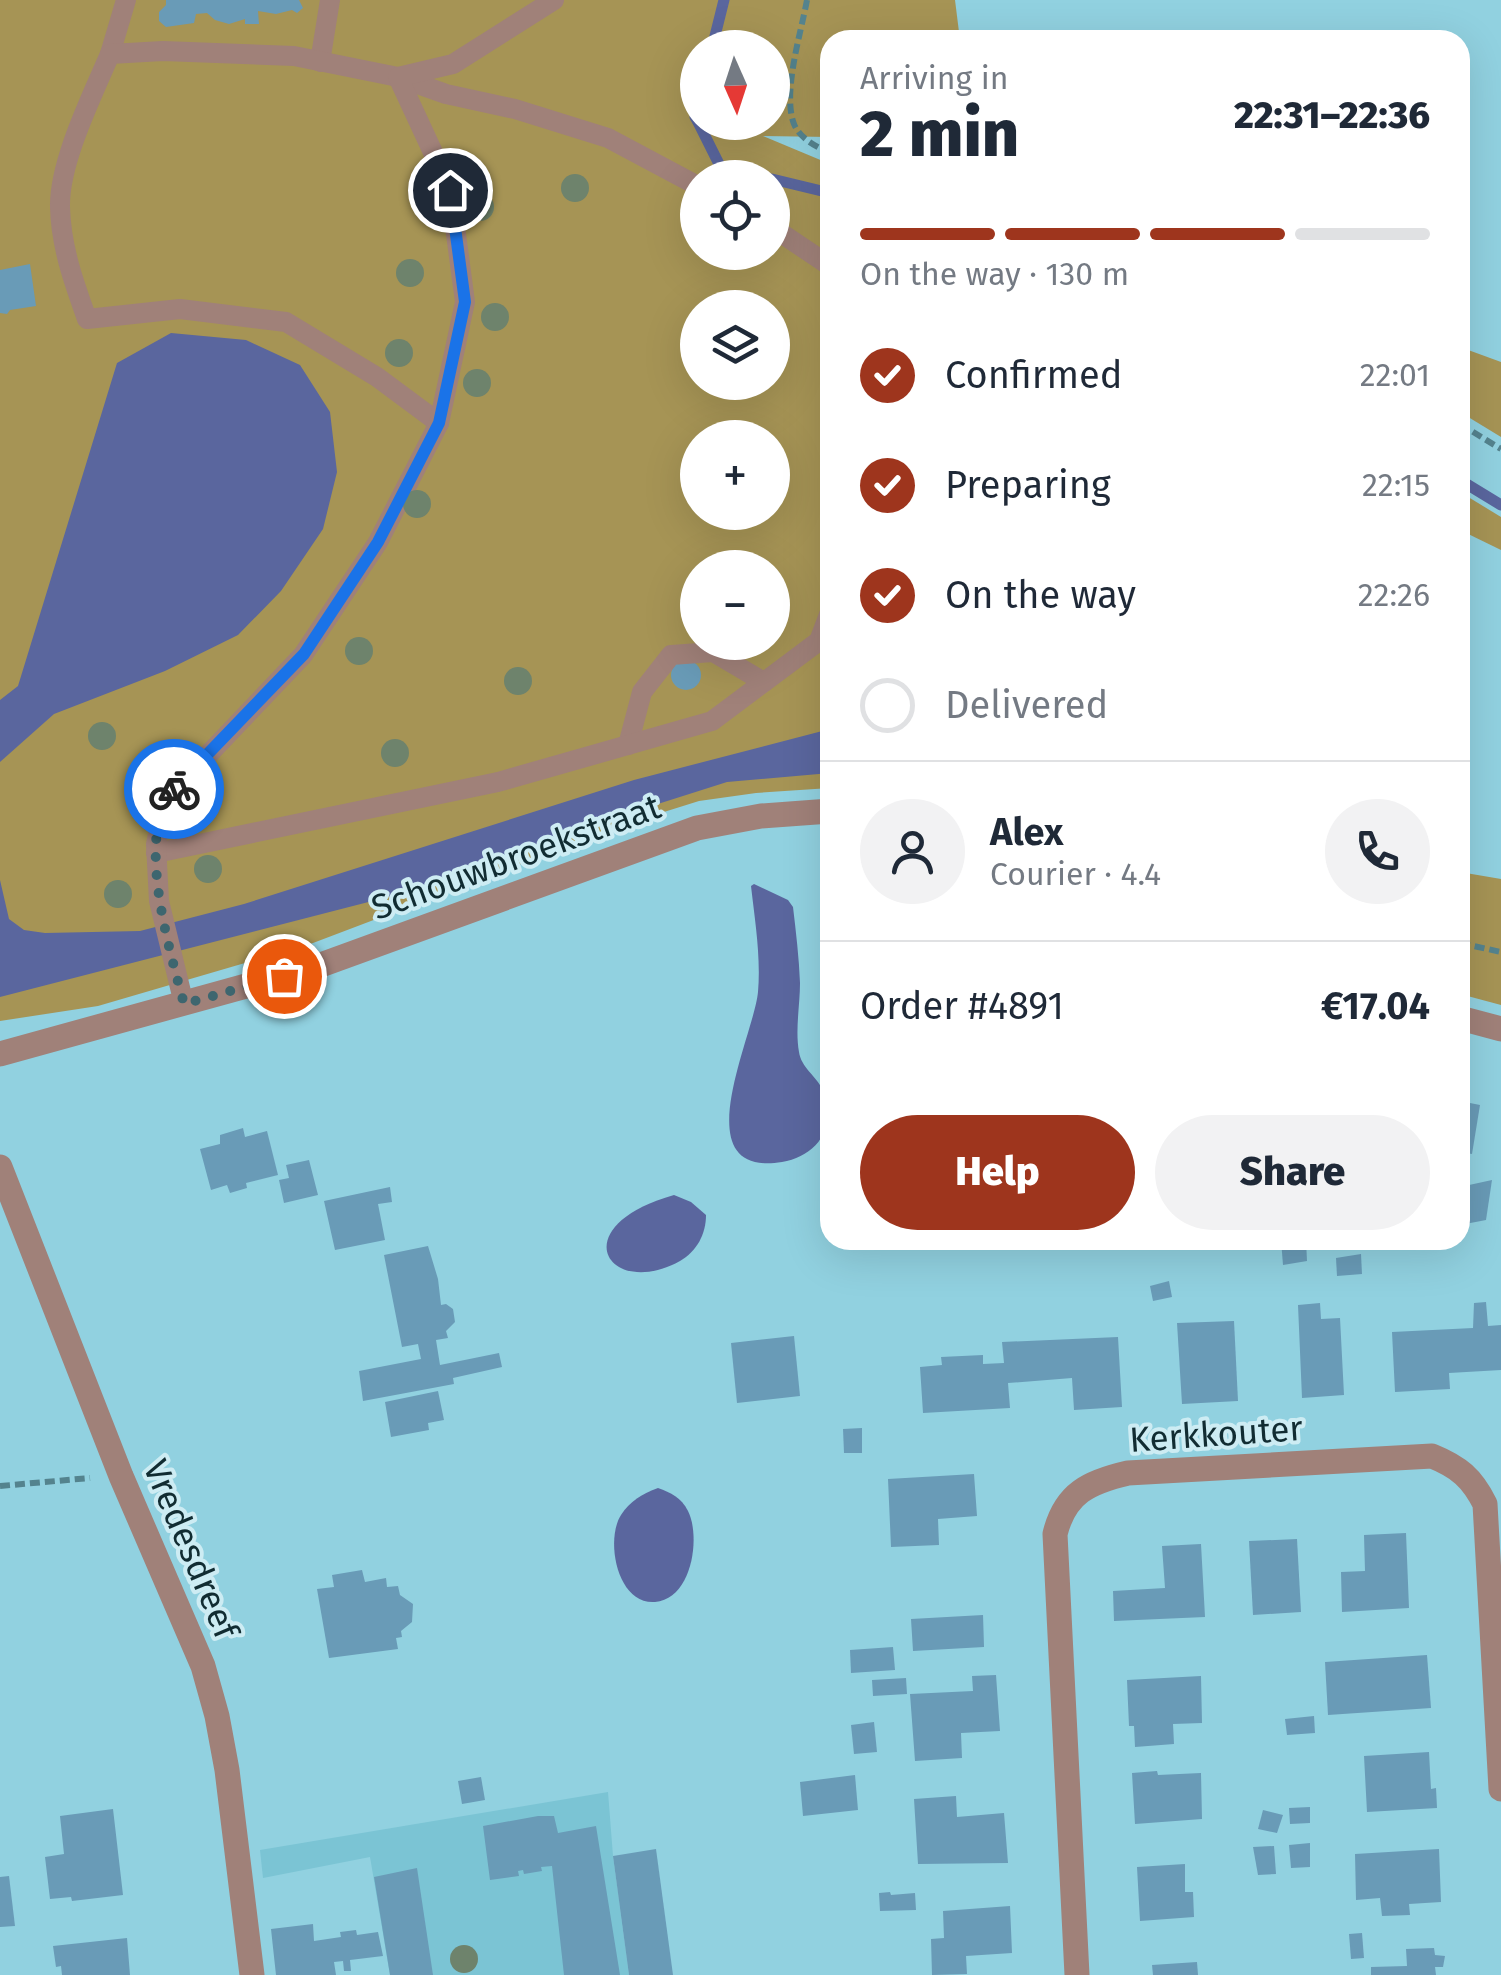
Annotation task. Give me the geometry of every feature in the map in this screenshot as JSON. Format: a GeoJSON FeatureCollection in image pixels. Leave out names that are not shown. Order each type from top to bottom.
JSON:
{"type":"FeatureCollection","features":[{"type":"Feature","properties":{"kind":"street","name":"Schouwbroekstraat"},"geometry":{"type":"LineString","coordinates":[[0,1054],[318,966],[697,828],[820,811]]}},
{"type":"Feature","properties":{"kind":"street"},"geometry":{"type":"LineString","coordinates":[[1470,1021],[1501,1029]]}},
{"type":"Feature","properties":{"kind":"street","name":"Vredesdreef"},"geometry":{"type":"LineString","coordinates":[[0,1167],[121,1476],[204,1666],[218,1716],[252,1975]]}},
{"type":"Feature","properties":{"kind":"street","name":"Kerkkouter"},"geometry":{"type":"LineString","coordinates":[[1077,1975],[1055,1534],[1061,1511],[1078,1492],[1105,1478],[1128,1473],[1432,1456],[1456,1466],[1474,1482],[1484,1504],[1501,1789]]}},
{"type":"Feature","properties":{"kind":"lane"},"geometry":{"type":"LineString","coordinates":[[126,0],[110,54],[76,133],[60,204],[68,264],[87,319],[180,310],[286,322],[377,377],[439,423]]}},
{"type":"Feature","properties":{"kind":"lane"},"geometry":{"type":"LineString","coordinates":[[320,62],[330,0]]}},
{"type":"Feature","properties":{"kind":"lane"},"geometry":{"type":"LineString","coordinates":[[398,77],[454,64],[554,0]]}},
{"type":"Feature","properties":{"kind":"lane"},"geometry":{"type":"LineString","coordinates":[[110,54],[294,56],[398,77],[608,138],[680,176]]}},
{"type":"Feature","properties":{"kind":"lane"},"geometry":{"type":"LineString","coordinates":[[184,1004],[162,923],[156,854],[165,800],[304,654],[378,542],[439,423],[465,302],[450,190],[398,77]]}},
{"type":"Feature","properties":{"kind":"lane"},"geometry":{"type":"LineString","coordinates":[[790,239],[820,259]]}},
{"type":"Feature","properties":{"kind":"lane"},"geometry":{"type":"LineString","coordinates":[[156,854],[498,782],[712,721],[820,638]]}},
{"type":"Feature","properties":{"kind":"lane"},"geometry":{"type":"LineString","coordinates":[[628,745],[642,692],[672,654],[713,652],[764,682]]}},
{"type":"Feature","properties":{"kind":"path"},"geometry":{"type":"LineString","coordinates":[[807,0],[790,108],[795,128],[820,148]]}},
{"type":"Feature","properties":{"kind":"path"},"geometry":{"type":"LineString","coordinates":[[1470,430],[1501,449]]}},
{"type":"Feature","properties":{"kind":"path"},"geometry":{"type":"LineString","coordinates":[[1470,945],[1501,952]]}},
{"type":"Feature","properties":{"kind":"path"},"geometry":{"type":"LineString","coordinates":[[0,1486],[121,1476]]}},
{"type":"Feature","properties":{"kind":"shaded area"},"geometry":{"type":"Polygon","coordinates":[[[0,0],[955,0],[959,30],[820,30],[820,137],[790,136],[790,30],[680,30],[680,140],[773,140],[820,160],[820,789],[699,801],[632,822],[313,943],[98,1006],[0,1021],[0,0]]]}},
{"type":"Feature","properties":{"kind":"shaded area"},"geometry":{"type":"Polygon","coordinates":[[[171,333],[246,340],[300,365],[330,412],[337,472],[323,529],[281,591],[238,635],[165,671],[54,714],[0,762],[0,700],[18,686],[117,363],[171,333]]]}},
{"type":"Feature","properties":{"kind":"shaded area"},"geometry":{"type":"Polygon","coordinates":[[[1470,351],[1501,362],[1501,437],[1470,418],[1470,351]]]}},
{"type":"Feature","properties":{"kind":"shaded area"},"geometry":{"type":"Polygon","coordinates":[[[1470,498],[1501,517],[1501,550],[1470,535],[1470,498]]]}},
{"type":"Feature","properties":{"kind":"shaded area"},"geometry":{"type":"Polygon","coordinates":[[[820,732],[820,774],[727,782],[576,830],[415,890],[0,997],[0,880],[9,919],[24,930],[140,931],[244,904],[634,780],[820,732]]]}},
{"type":"Feature","properties":{"kind":"shaded area"},"geometry":{"type":"Polygon","coordinates":[[[1470,874],[1501,879],[1501,1005],[1470,997],[1470,874]]]}},
{"type":"Feature","properties":{"kind":"shaded area"},"geometry":{"type":"Polygon","coordinates":[[[751,886],[788,900],[793,907],[800,983],[799,1052],[820,1086],[820,1140],[805,1153],[782,1162],[752,1161],[736,1148],[729,1127],[737,1069],[758,992],[751,886]]]}},
{"type":"Feature","properties":{"kind":"shaded area"},"geometry":{"type":"Polygon","coordinates":[[[674,1195],[691,1202],[706,1215],[696,1247],[680,1261],[655,1271],[633,1272],[617,1266],[608,1255],[608,1240],[617,1224],[639,1209],[674,1195]]]}},
{"type":"Feature","properties":{"kind":"shaded area"},"geometry":{"type":"Polygon","coordinates":[[[658,1488],[685,1506],[694,1536],[685,1579],[668,1598],[655,1602],[642,1600],[623,1582],[614,1540],[625,1510],[637,1498],[658,1488]]]}},
{"type":"Feature","properties":{"kind":"shaded area"},"geometry":{"type":"Polygon","coordinates":[[[608,1792],[629,1975],[390,1975],[370,1857],[263,1878],[260,1850],[608,1792]]]}},
{"type":"Feature","properties":{"kind":"building"},"geometry":{"type":"Polygon","coordinates":[[[166,0],[299,0],[303,8],[297,13],[258,11],[259,24],[245,24],[245,19],[229,24],[207,13],[196,14],[194,23],[166,27],[159,21],[159,12],[166,0]]]}},
{"type":"Feature","properties":{"kind":"building"},"geometry":{"type":"Polygon","coordinates":[[[30,264],[36,306],[0,313],[0,270],[30,264]]]}},
{"type":"Feature","properties":{"kind":"building"},"geometry":{"type":"Polygon","coordinates":[[[680,661],[692,661],[700,669],[700,681],[692,689],[680,689],[672,681],[672,669],[680,661]]]}},
{"type":"Feature","properties":{"kind":"building"},"geometry":{"type":"Polygon","coordinates":[[[1470,1103],[1480,1105],[1470,1154],[1470,1103]]]}},
{"type":"Feature","properties":{"kind":"building"},"geometry":{"type":"Polygon","coordinates":[[[243,1128],[245,1137],[267,1131],[278,1175],[246,1183],[247,1188],[230,1193],[227,1185],[211,1190],[200,1149],[220,1144],[220,1135],[243,1128]]]}},
{"type":"Feature","properties":{"kind":"building"},"geometry":{"type":"Polygon","coordinates":[[[309,1160],[318,1195],[284,1203],[279,1180],[289,1178],[286,1165],[309,1160]]]}},
{"type":"Feature","properties":{"kind":"building"},"geometry":{"type":"Polygon","coordinates":[[[1492,1180],[1486,1220],[1470,1223],[1470,1185],[1492,1180]]]}},
{"type":"Feature","properties":{"kind":"building"},"geometry":{"type":"Polygon","coordinates":[[[390,1187],[392,1202],[378,1204],[385,1240],[335,1250],[324,1201],[390,1187]]]}},
{"type":"Feature","properties":{"kind":"building"},"geometry":{"type":"Polygon","coordinates":[[[428,1246],[441,1305],[453,1309],[455,1322],[446,1331],[448,1338],[436,1340],[440,1365],[499,1353],[502,1367],[453,1378],[454,1384],[363,1401],[359,1371],[421,1359],[418,1344],[402,1347],[384,1255],[428,1246]]]}},
{"type":"Feature","properties":{"kind":"building"},"geometry":{"type":"Polygon","coordinates":[[[1282,1250],[1306,1250],[1307,1261],[1283,1265],[1282,1250]]]}},
{"type":"Feature","properties":{"kind":"building"},"geometry":{"type":"Polygon","coordinates":[[[1361,1254],[1362,1274],[1337,1276],[1336,1258],[1361,1254]]]}},
{"type":"Feature","properties":{"kind":"building"},"geometry":{"type":"Polygon","coordinates":[[[1169,1281],[1172,1297],[1153,1301],[1150,1286],[1169,1281]]]}},
{"type":"Feature","properties":{"kind":"building"},"geometry":{"type":"Polygon","coordinates":[[[1486,1302],[1488,1326],[1501,1325],[1501,1370],[1449,1373],[1450,1389],[1395,1392],[1392,1332],[1473,1328],[1474,1303],[1486,1302]]]}},
{"type":"Feature","properties":{"kind":"building"},"geometry":{"type":"Polygon","coordinates":[[[1320,1303],[1321,1319],[1340,1318],[1344,1395],[1302,1398],[1298,1305],[1320,1303]]]}},
{"type":"Feature","properties":{"kind":"building"},"geometry":{"type":"Polygon","coordinates":[[[1234,1321],[1238,1401],[1182,1404],[1177,1323],[1234,1321]]]}},
{"type":"Feature","properties":{"kind":"building"},"geometry":{"type":"Polygon","coordinates":[[[794,1336],[800,1396],[737,1403],[731,1343],[794,1336]]]}},
{"type":"Feature","properties":{"kind":"building"},"geometry":{"type":"Polygon","coordinates":[[[1118,1337],[1122,1407],[1074,1410],[1072,1378],[1008,1383],[1010,1408],[923,1413],[920,1367],[942,1365],[941,1357],[983,1355],[983,1364],[1004,1363],[1002,1342],[1118,1337]]]}},
{"type":"Feature","properties":{"kind":"building"},"geometry":{"type":"Polygon","coordinates":[[[438,1391],[444,1420],[428,1423],[429,1430],[391,1437],[385,1402],[438,1391]]]}},
{"type":"Feature","properties":{"kind":"building"},"geometry":{"type":"Polygon","coordinates":[[[862,1428],[862,1453],[844,1453],[843,1429],[862,1428]]]}},
{"type":"Feature","properties":{"kind":"building"},"geometry":{"type":"Polygon","coordinates":[[[974,1474],[977,1516],[938,1519],[939,1545],[891,1547],[888,1479],[974,1474]]]}},
{"type":"Feature","properties":{"kind":"building"},"geometry":{"type":"Polygon","coordinates":[[[1406,1533],[1409,1608],[1342,1612],[1341,1572],[1365,1571],[1364,1535],[1406,1533]]]}},
{"type":"Feature","properties":{"kind":"building"},"geometry":{"type":"Polygon","coordinates":[[[1297,1539],[1301,1612],[1253,1615],[1249,1541],[1297,1539]]]}},
{"type":"Feature","properties":{"kind":"building"},"geometry":{"type":"Polygon","coordinates":[[[1201,1544],[1205,1617],[1114,1621],[1113,1591],[1165,1588],[1162,1546],[1201,1544]]]}},
{"type":"Feature","properties":{"kind":"building"},"geometry":{"type":"Polygon","coordinates":[[[362,1570],[365,1582],[386,1578],[387,1587],[398,1586],[400,1595],[413,1604],[412,1622],[401,1631],[402,1637],[396,1638],[398,1649],[329,1658],[317,1589],[334,1587],[332,1575],[362,1570]]]}},
{"type":"Feature","properties":{"kind":"building"},"geometry":{"type":"Polygon","coordinates":[[[983,1615],[984,1647],[913,1651],[911,1619],[983,1615]]]}},
{"type":"Feature","properties":{"kind":"building"},"geometry":{"type":"Polygon","coordinates":[[[893,1647],[895,1670],[851,1673],[850,1650],[893,1647]]]}},
{"type":"Feature","properties":{"kind":"building"},"geometry":{"type":"Polygon","coordinates":[[[1427,1655],[1431,1708],[1328,1715],[1325,1662],[1427,1655]]]}},
{"type":"Feature","properties":{"kind":"building"},"geometry":{"type":"Polygon","coordinates":[[[996,1675],[1000,1731],[961,1733],[962,1758],[915,1761],[910,1694],[973,1691],[972,1676],[996,1675]]]}},
{"type":"Feature","properties":{"kind":"building"},"geometry":{"type":"Polygon","coordinates":[[[1201,1676],[1202,1723],[1173,1724],[1174,1744],[1135,1747],[1134,1726],[1129,1726],[1127,1680],[1201,1676]]]}},
{"type":"Feature","properties":{"kind":"building"},"geometry":{"type":"Polygon","coordinates":[[[906,1678],[907,1694],[873,1696],[872,1680],[906,1678]]]}},
{"type":"Feature","properties":{"kind":"building"},"geometry":{"type":"Polygon","coordinates":[[[1314,1716],[1315,1733],[1287,1735],[1285,1719],[1314,1716]]]}},
{"type":"Feature","properties":{"kind":"building"},"geometry":{"type":"Polygon","coordinates":[[[874,1722],[877,1752],[854,1754],[851,1725],[874,1722]]]}},
{"type":"Feature","properties":{"kind":"building"},"geometry":{"type":"Polygon","coordinates":[[[1429,1752],[1431,1789],[1436,1788],[1437,1808],[1367,1812],[1364,1756],[1429,1752]]]}},
{"type":"Feature","properties":{"kind":"building"},"geometry":{"type":"Polygon","coordinates":[[[1157,1771],[1158,1775],[1201,1773],[1202,1819],[1135,1824],[1132,1773],[1157,1771]]]}},
{"type":"Feature","properties":{"kind":"building"},"geometry":{"type":"Polygon","coordinates":[[[855,1775],[858,1810],[803,1816],[800,1782],[855,1775]]]}},
{"type":"Feature","properties":{"kind":"building"},"geometry":{"type":"Polygon","coordinates":[[[481,1777],[485,1800],[462,1804],[458,1781],[481,1777]]]}},
{"type":"Feature","properties":{"kind":"building"},"geometry":{"type":"Polygon","coordinates":[[[956,1796],[957,1817],[1004,1813],[1008,1863],[918,1864],[914,1799],[956,1796]]]}},
{"type":"Feature","properties":{"kind":"building"},"geometry":{"type":"Polygon","coordinates":[[[1310,1807],[1310,1823],[1290,1824],[1289,1808],[1310,1807]]]}},
{"type":"Feature","properties":{"kind":"building"},"geometry":{"type":"Polygon","coordinates":[[[113,1809],[123,1895],[72,1901],[71,1897],[50,1899],[45,1857],[64,1854],[60,1816],[113,1809]]]}},
{"type":"Feature","properties":{"kind":"building"},"geometry":{"type":"Polygon","coordinates":[[[1263,1810],[1283,1815],[1277,1833],[1258,1829],[1263,1810]]]}},
{"type":"Feature","properties":{"kind":"building"},"geometry":{"type":"Polygon","coordinates":[[[554,1816],[558,1833],[596,1826],[620,1975],[564,1975],[552,1866],[490,1880],[483,1826],[554,1816]]]}},
{"type":"Feature","properties":{"kind":"building"},"geometry":{"type":"Polygon","coordinates":[[[1310,1843],[1310,1867],[1291,1868],[1289,1845],[1310,1843]]]}},
{"type":"Feature","properties":{"kind":"building"},"geometry":{"type":"Polygon","coordinates":[[[1274,1846],[1276,1874],[1258,1875],[1253,1847],[1274,1846]]]}},
{"type":"Feature","properties":{"kind":"building"},"geometry":{"type":"Polygon","coordinates":[[[656,1849],[673,1975],[629,1975],[613,1856],[656,1849]]]}},
{"type":"Feature","properties":{"kind":"building"},"geometry":{"type":"Polygon","coordinates":[[[1439,1849],[1441,1902],[1409,1904],[1410,1915],[1382,1916],[1380,1898],[1356,1900],[1355,1854],[1439,1849]]]}},
{"type":"Feature","properties":{"kind":"building"},"geometry":{"type":"Polygon","coordinates":[[[1185,1864],[1185,1892],[1193,1892],[1194,1917],[1140,1921],[1137,1867],[1185,1864]]]}},
{"type":"Feature","properties":{"kind":"building"},"geometry":{"type":"Polygon","coordinates":[[[417,1868],[433,1975],[390,1975],[374,1877],[417,1868]]]}},
{"type":"Feature","properties":{"kind":"building"},"geometry":{"type":"Polygon","coordinates":[[[9,1876],[15,1926],[0,1927],[0,1877],[9,1876]]]}},
{"type":"Feature","properties":{"kind":"building"},"geometry":{"type":"Polygon","coordinates":[[[879,1893],[915,1893],[916,1910],[880,1911],[879,1893]]]}},
{"type":"Feature","properties":{"kind":"building"},"geometry":{"type":"Polygon","coordinates":[[[1010,1906],[1012,1953],[966,1956],[967,1974],[932,1975],[931,1939],[944,1938],[943,1911],[1010,1906]]]}},
{"type":"Feature","properties":{"kind":"building"},"geometry":{"type":"Polygon","coordinates":[[[313,1924],[314,1941],[341,1937],[340,1932],[378,1932],[383,1956],[350,1960],[351,1971],[344,1971],[343,1961],[334,1962],[336,1975],[276,1975],[271,1929],[313,1924]]]}},
{"type":"Feature","properties":{"kind":"building"},"geometry":{"type":"Polygon","coordinates":[[[1362,1933],[1364,1958],[1351,1959],[1349,1934],[1362,1933]]]}},
{"type":"Feature","properties":{"kind":"building"},"geometry":{"type":"Polygon","coordinates":[[[127,1938],[130,1975],[62,1975],[61,1966],[56,1967],[53,1946],[127,1938]]]}},
{"type":"Feature","properties":{"kind":"building"},"geometry":{"type":"Polygon","coordinates":[[[1434,1948],[1435,1955],[1445,1956],[1443,1967],[1435,1967],[1436,1975],[1371,1975],[1371,1967],[1407,1966],[1406,1949],[1434,1948]]]}},
{"type":"Feature","properties":{"kind":"building"},"geometry":{"type":"Polygon","coordinates":[[[1197,1962],[1198,1975],[1153,1975],[1152,1965],[1197,1962]]]}},
{"type":"Feature","properties":{"kind":"waterway"},"geometry":{"type":"LineString","coordinates":[[716,30],[724,0]]}},
{"type":"Feature","properties":{"kind":"waterway"},"geometry":{"type":"LineString","coordinates":[[707,140],[717,160]]}},
{"type":"Feature","properties":{"kind":"waterway"},"geometry":{"type":"LineString","coordinates":[[790,183],[820,191]]}},
{"type":"Feature","properties":{"kind":"waterway"},"geometry":{"type":"LineString","coordinates":[[1470,486],[1501,505]]}},
{"type":"Feature","properties":{"kind":"way so far"},"geometry":{"type":"LineString","coordinates":[[174,789],[165,800],[156,844],[157,880],[162,923],[184,1004],[284,976]]}},
{"type":"Feature","properties":{"kind":"route"},"geometry":{"type":"LineString","coordinates":[[174,789],[304,654],[378,542],[439,423],[465,302],[450,190]]}}]}
